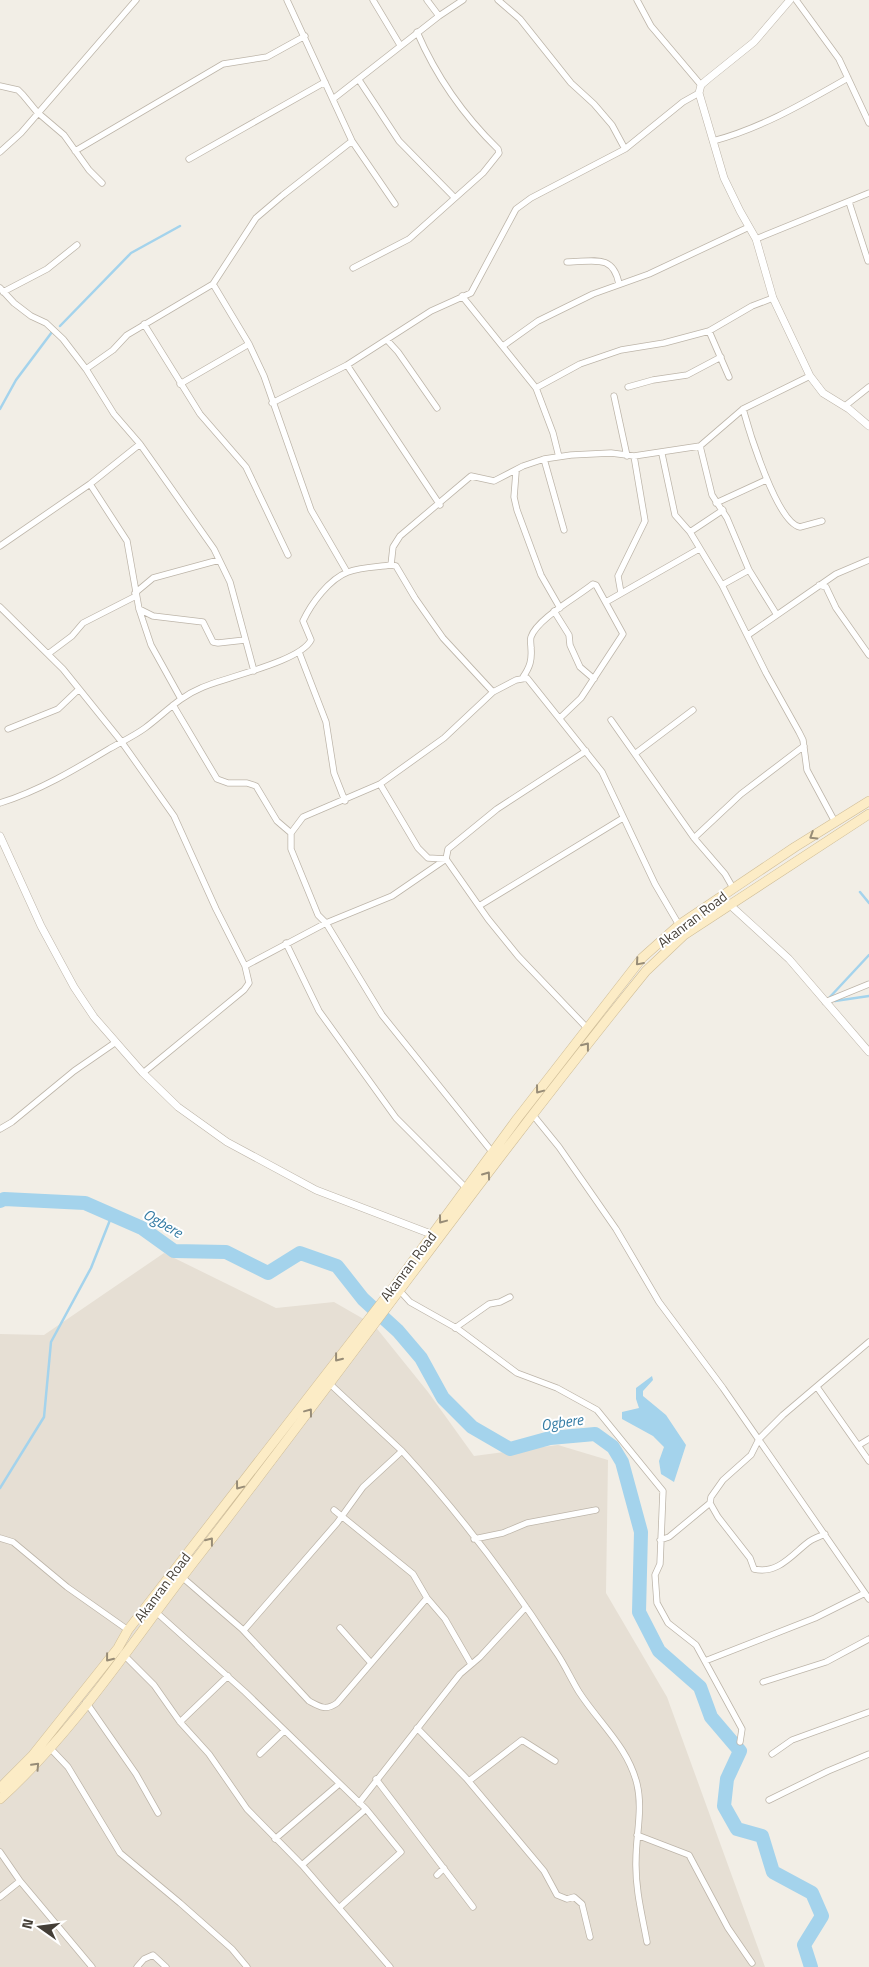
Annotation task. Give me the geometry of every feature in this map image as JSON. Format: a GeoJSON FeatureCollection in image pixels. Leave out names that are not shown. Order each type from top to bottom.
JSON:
{"type":"FeatureCollection","features":[{"type":"Feature","properties":{"kind":"main road","name":"Akanran Road"},"geometry":{"type":"LineString","coordinates":[[0,1799],[51,1749],[266,1468],[330,1384],[431,1234],[642,958],[679,925],[869,801]]}},
{"type":"Feature","properties":{"kind":"main road","name":"Akanran Road"},"geometry":{"type":"LineString","coordinates":[[380,1309],[400,1291],[533,1114],[646,970],[684,935],[869,814]]}},
{"type":"Feature","properties":{"kind":"main road"},"geometry":{"type":"LineString","coordinates":[[753,875],[759,886]]}},
{"type":"Feature","properties":{"kind":"main road","name":"Akanran Road"},"geometry":{"type":"LineString","coordinates":[[0,1788],[12,1778],[44,1741],[114,1653],[128,1630],[258,1461],[371,1322]]}},
{"type":"Feature","properties":{"kind":"main road"},"geometry":{"type":"LineString","coordinates":[[258,1461],[266,1468]]}},
{"type":"Feature","properties":{"kind":"street"},"geometry":{"type":"LineString","coordinates":[[0,152],[21,133],[37,112],[136,0]]}},
{"type":"Feature","properties":{"kind":"street"},"geometry":{"type":"LineString","coordinates":[[287,0],[352,141],[395,204]]}},
{"type":"Feature","properties":{"kind":"street"},"geometry":{"type":"LineString","coordinates":[[373,0],[400,45]]}},
{"type":"Feature","properties":{"kind":"street"},"geometry":{"type":"LineString","coordinates":[[427,0],[439,16]]}},
{"type":"Feature","properties":{"kind":"street"},"geometry":{"type":"LineString","coordinates":[[333,99],[417,32],[463,0]]}},
{"type":"Feature","properties":{"kind":"street"},"geometry":{"type":"LineString","coordinates":[[498,0],[520,19],[571,83],[594,104],[612,125],[625,149]]}},
{"type":"Feature","properties":{"kind":"street"},"geometry":{"type":"LineString","coordinates":[[637,0],[651,26],[700,89],[712,142],[724,178],[756,239],[773,298],[810,376],[823,393],[845,406],[869,426]]}},
{"type":"Feature","properties":{"kind":"street"},"geometry":{"type":"LineString","coordinates":[[272,403],[347,365],[432,311],[471,293],[516,209],[531,198],[625,149],[700,89],[754,42],[790,0]]}},
{"type":"Feature","properties":{"kind":"street"},"geometry":{"type":"LineString","coordinates":[[796,0],[839,59],[869,123]]}},
{"type":"Feature","properties":{"kind":"street"},"geometry":{"type":"LineString","coordinates":[[353,268],[409,239],[435,218],[454,197],[483,173],[496,158],[498,149],[466,115],[428,57],[417,32]]}},
{"type":"Feature","properties":{"kind":"street"},"geometry":{"type":"LineString","coordinates":[[75,151],[223,64],[267,57],[305,36]]}},
{"type":"Feature","properties":{"kind":"street"},"geometry":{"type":"LineString","coordinates":[[712,142],[770,121],[848,78]]}},
{"type":"Feature","properties":{"kind":"street"},"geometry":{"type":"LineString","coordinates":[[359,80],[399,141],[454,197]]}},
{"type":"Feature","properties":{"kind":"street"},"geometry":{"type":"LineString","coordinates":[[189,159],[325,82]]}},
{"type":"Feature","properties":{"kind":"street"},"geometry":{"type":"LineString","coordinates":[[0,86],[18,90],[37,112],[64,135],[89,170],[102,183]]}},
{"type":"Feature","properties":{"kind":"street"},"geometry":{"type":"LineString","coordinates":[[86,369],[113,350],[127,335],[213,284],[256,218],[352,141]]}},
{"type":"Feature","properties":{"kind":"street"},"geometry":{"type":"LineString","coordinates":[[756,239],[869,193]]}},
{"type":"Feature","properties":{"kind":"street"},"geometry":{"type":"LineString","coordinates":[[849,202],[868,261]]}},
{"type":"Feature","properties":{"kind":"street"},"geometry":{"type":"LineString","coordinates":[[503,346],[538,321],[593,294],[676,262],[749,227]]}},
{"type":"Feature","properties":{"kind":"street"},"geometry":{"type":"LineString","coordinates":[[77,245],[47,269],[2,290],[14,303],[55,331],[86,369],[114,414],[140,444],[196,524],[219,560],[230,582],[244,640],[254,671]]}},
{"type":"Feature","properties":{"kind":"street"},"geometry":{"type":"LineString","coordinates":[[567,262],[605,262],[611,264],[617,273],[619,284]]}},
{"type":"Feature","properties":{"kind":"street"},"geometry":{"type":"LineString","coordinates":[[213,284],[249,344],[264,376],[272,403],[294,458],[310,510],[347,572]]}},
{"type":"Feature","properties":{"kind":"street"},"geometry":{"type":"LineString","coordinates":[[462,296],[536,388],[553,432],[559,457]]}},
{"type":"Feature","properties":{"kind":"street"},"geometry":{"type":"LineString","coordinates":[[536,388],[580,364],[621,350],[664,343],[709,331],[752,306],[773,298]]}},
{"type":"Feature","properties":{"kind":"street"},"geometry":{"type":"LineString","coordinates":[[144,324],[200,414],[246,467],[288,555]]}},
{"type":"Feature","properties":{"kind":"street"},"geometry":{"type":"LineString","coordinates":[[709,331],[729,377]]}},
{"type":"Feature","properties":{"kind":"street"},"geometry":{"type":"LineString","coordinates":[[387,340],[402,357],[437,408]]}},
{"type":"Feature","properties":{"kind":"street"},"geometry":{"type":"LineString","coordinates":[[180,384],[249,344]]}},
{"type":"Feature","properties":{"kind":"street"},"geometry":{"type":"LineString","coordinates":[[628,387],[692,373],[721,357]]}},
{"type":"Feature","properties":{"kind":"street"},"geometry":{"type":"LineString","coordinates":[[347,365],[440,505]]}},
{"type":"Feature","properties":{"kind":"street"},"geometry":{"type":"LineString","coordinates":[[391,565],[393,547],[400,536],[440,505],[471,476],[494,481],[516,472],[523,466],[544,459],[589,454],[634,456],[662,454],[700,446],[743,409],[810,376]]}},
{"type":"Feature","properties":{"kind":"street"},"geometry":{"type":"LineString","coordinates":[[845,406],[869,387]]}},
{"type":"Feature","properties":{"kind":"street"},"geometry":{"type":"LineString","coordinates":[[614,396],[627,456]]}},
{"type":"Feature","properties":{"kind":"street"},"geometry":{"type":"LineString","coordinates":[[743,409],[766,480],[795,526],[822,521]]}},
{"type":"Feature","properties":{"kind":"street"},"geometry":{"type":"LineString","coordinates":[[0,546],[90,484],[140,444]]}},
{"type":"Feature","properties":{"kind":"street"},"geometry":{"type":"LineString","coordinates":[[700,446],[710,490],[716,503],[723,510],[749,570],[777,615]]}},
{"type":"Feature","properties":{"kind":"street"},"geometry":{"type":"LineString","coordinates":[[662,454],[675,515],[690,532],[722,585],[799,732],[804,746],[807,770],[835,822]]}},
{"type":"Feature","properties":{"kind":"street"},"geometry":{"type":"LineString","coordinates":[[621,593],[618,576],[645,521],[634,456]]}},
{"type":"Feature","properties":{"kind":"street"},"geometry":{"type":"LineString","coordinates":[[544,459],[564,530]]}},
{"type":"Feature","properties":{"kind":"street"},"geometry":{"type":"LineString","coordinates":[[516,472],[514,497],[517,510],[541,576],[569,635],[570,645],[580,667],[594,679]]}},
{"type":"Feature","properties":{"kind":"street"},"geometry":{"type":"LineString","coordinates":[[716,503],[766,480]]}},
{"type":"Feature","properties":{"kind":"street"},"geometry":{"type":"LineString","coordinates":[[90,484],[127,541],[138,609],[151,645],[181,699]]}},
{"type":"Feature","properties":{"kind":"street"},"geometry":{"type":"LineString","coordinates":[[690,532],[723,510]]}},
{"type":"Feature","properties":{"kind":"street"},"geometry":{"type":"LineString","coordinates":[[606,602],[699,549]]}},
{"type":"Feature","properties":{"kind":"street"},"geometry":{"type":"LineString","coordinates":[[48,654],[72,636],[82,623],[136,595],[153,578],[219,560]]}},
{"type":"Feature","properties":{"kind":"street"},"geometry":{"type":"LineString","coordinates":[[748,635],[836,574],[869,560]]}},
{"type":"Feature","properties":{"kind":"street"},"geometry":{"type":"LineString","coordinates":[[0,803],[18,798],[60,778],[144,729],[173,704],[201,688],[254,671],[299,652],[312,640],[303,621],[306,614],[319,597],[347,572],[391,565],[396,566],[415,598],[444,638],[494,692]]}},
{"type":"Feature","properties":{"kind":"street"},"geometry":{"type":"LineString","coordinates":[[722,585],[749,570]]}},
{"type":"Feature","properties":{"kind":"street"},"geometry":{"type":"LineString","coordinates":[[133,580],[145,584]]}},
{"type":"Feature","properties":{"kind":"street"},"geometry":{"type":"LineString","coordinates":[[493,1153],[382,1015],[326,923],[318,915],[305,888],[291,848],[291,833],[303,817],[345,801],[380,784],[444,738],[494,692],[524,678],[532,659],[530,637],[557,609],[593,584],[596,585],[623,634],[604,660],[581,698],[560,718]]}},
{"type":"Feature","properties":{"kind":"street"},"geometry":{"type":"LineString","coordinates":[[819,585],[826,586],[836,608],[869,655]]}},
{"type":"Feature","properties":{"kind":"street"},"geometry":{"type":"LineString","coordinates":[[0,607],[48,654],[78,690],[121,742],[174,816],[216,909],[245,966],[249,983],[244,990],[143,1073]]}},
{"type":"Feature","properties":{"kind":"street"},"geometry":{"type":"LineString","coordinates":[[138,609],[153,616],[203,622],[214,642],[244,640]]}},
{"type":"Feature","properties":{"kind":"street"},"geometry":{"type":"LineString","coordinates":[[299,652],[326,722],[334,774],[345,801]]}},
{"type":"Feature","properties":{"kind":"street"},"geometry":{"type":"LineString","coordinates":[[524,678],[527,678],[536,686],[602,772],[655,884],[679,925]]}},
{"type":"Feature","properties":{"kind":"street"},"geometry":{"type":"LineString","coordinates":[[8,729],[58,709],[78,690]]}},
{"type":"Feature","properties":{"kind":"street"},"geometry":{"type":"LineString","coordinates":[[173,704],[217,779],[228,784],[247,783],[256,786],[277,821],[291,833]]}},
{"type":"Feature","properties":{"kind":"street"},"geometry":{"type":"LineString","coordinates":[[636,753],[693,710]]}},
{"type":"Feature","properties":{"kind":"street"},"geometry":{"type":"LineString","coordinates":[[611,720],[694,838],[726,874],[733,888]]}},
{"type":"Feature","properties":{"kind":"street"},"geometry":{"type":"LineString","coordinates":[[694,838],[741,794],[804,746]]}},
{"type":"Feature","properties":{"kind":"street"},"geometry":{"type":"LineString","coordinates":[[245,966],[326,923],[392,896],[446,859],[448,849],[497,809],[586,751]]}},
{"type":"Feature","properties":{"kind":"street"},"geometry":{"type":"LineString","coordinates":[[380,784],[418,848],[428,858],[446,859]]}},
{"type":"Feature","properties":{"kind":"street"},"geometry":{"type":"LineString","coordinates":[[479,906],[624,818]]}},
{"type":"Feature","properties":{"kind":"street"},"geometry":{"type":"LineString","coordinates":[[0,836],[41,926],[74,987],[94,1017],[143,1073],[178,1107],[205,1128],[259,1161],[316,1190],[431,1234]]}},
{"type":"Feature","properties":{"kind":"street"},"geometry":{"type":"LineString","coordinates":[[446,859],[479,906],[518,956],[587,1028]]}},
{"type":"Feature","properties":{"kind":"street"},"geometry":{"type":"LineString","coordinates":[[730,905],[789,958],[869,1052]]}},
{"type":"Feature","properties":{"kind":"street"},"geometry":{"type":"LineString","coordinates":[[286,943],[319,1011],[390,1111],[466,1188]]}},
{"type":"Feature","properties":{"kind":"street"},"geometry":{"type":"LineString","coordinates":[[825,1002],[869,984]]}},
{"type":"Feature","properties":{"kind":"street"},"geometry":{"type":"LineString","coordinates":[[0,1129],[12,1122],[74,1071],[116,1042]]}},
{"type":"Feature","properties":{"kind":"street"},"geometry":{"type":"LineString","coordinates":[[533,1114],[559,1147],[616,1230],[660,1302],[759,1440],[869,1599]]}},
{"type":"Feature","properties":{"kind":"street"},"geometry":{"type":"LineString","coordinates":[[400,1291],[410,1302],[455,1328],[517,1373],[557,1388],[597,1410],[663,1491],[660,1564],[655,1575],[657,1603],[668,1623],[696,1645],[742,1729],[740,1742]]}},
{"type":"Feature","properties":{"kind":"street"},"geometry":{"type":"LineString","coordinates":[[455,1328],[489,1304],[500,1302],[510,1296]]}},
{"type":"Feature","properties":{"kind":"street"},"geometry":{"type":"LineString","coordinates":[[660,1540],[669,1537],[710,1504],[711,1497],[723,1480],[751,1455],[759,1440],[783,1415],[869,1342]]}},
{"type":"Feature","properties":{"kind":"street"},"geometry":{"type":"LineString","coordinates":[[330,1384],[402,1451],[474,1539],[526,1608],[557,1654],[579,1692],[614,1737],[631,1767],[637,1785],[639,1809],[636,1861],[640,1906],[647,1942]]}},
{"type":"Feature","properties":{"kind":"street"},"geometry":{"type":"LineString","coordinates":[[817,1387],[869,1460]]}},
{"type":"Feature","properties":{"kind":"street"},"geometry":{"type":"LineString","coordinates":[[859,1445],[869,1439]]}},
{"type":"Feature","properties":{"kind":"street"},"geometry":{"type":"LineString","coordinates":[[244,1630],[343,1516],[363,1487],[402,1451]]}},
{"type":"Feature","properties":{"kind":"street"},"geometry":{"type":"LineString","coordinates":[[710,1504],[750,1558],[754,1568],[760,1570],[781,1564],[794,1557],[810,1541],[825,1534]]}},
{"type":"Feature","properties":{"kind":"street"},"geometry":{"type":"LineString","coordinates":[[334,1510],[413,1574],[427,1598],[445,1619],[459,1647],[472,1664]]}},
{"type":"Feature","properties":{"kind":"street"},"geometry":{"type":"LineString","coordinates":[[474,1539],[503,1533],[527,1523],[596,1510]]}},
{"type":"Feature","properties":{"kind":"street"},"geometry":{"type":"LineString","coordinates":[[0,1538],[13,1542],[67,1588],[128,1630]]}},
{"type":"Feature","properties":{"kind":"street"},"geometry":{"type":"LineString","coordinates":[[182,1577],[244,1630],[308,1701],[323,1708],[330,1708],[337,1703],[427,1598]]}},
{"type":"Feature","properties":{"kind":"street"},"geometry":{"type":"LineString","coordinates":[[705,1661],[815,1618],[865,1593]]}},
{"type":"Feature","properties":{"kind":"street"},"geometry":{"type":"LineString","coordinates":[[359,1803],[460,1674],[526,1608]]}},
{"type":"Feature","properties":{"kind":"street"},"geometry":{"type":"LineString","coordinates":[[156,1612],[228,1676],[338,1785],[366,1809],[402,1852],[340,1907]]}},
{"type":"Feature","properties":{"kind":"street"},"geometry":{"type":"LineString","coordinates":[[340,1628],[371,1663]]}},
{"type":"Feature","properties":{"kind":"street"},"geometry":{"type":"LineString","coordinates":[[763,1682],[826,1662],[869,1639]]}},
{"type":"Feature","properties":{"kind":"street"},"geometry":{"type":"LineString","coordinates":[[123,1654],[154,1685],[180,1722],[210,1754],[247,1809],[302,1865],[390,1967]]}},
{"type":"Feature","properties":{"kind":"street"},"geometry":{"type":"LineString","coordinates":[[180,1722],[228,1676]]}},
{"type":"Feature","properties":{"kind":"street"},"geometry":{"type":"LineString","coordinates":[[86,1702],[136,1774],[158,1813]]}},
{"type":"Feature","properties":{"kind":"street"},"geometry":{"type":"LineString","coordinates":[[772,1754],[792,1740],[869,1712]]}},
{"type":"Feature","properties":{"kind":"street"},"geometry":{"type":"LineString","coordinates":[[417,1728],[469,1781],[544,1872],[556,1895],[567,1899],[574,1897],[582,1904],[590,1937]]}},
{"type":"Feature","properties":{"kind":"street"},"geometry":{"type":"LineString","coordinates":[[260,1754],[284,1730]]}},
{"type":"Feature","properties":{"kind":"street"},"geometry":{"type":"LineString","coordinates":[[469,1781],[522,1740],[555,1761]]}},
{"type":"Feature","properties":{"kind":"street"},"geometry":{"type":"LineString","coordinates":[[51,1749],[68,1767],[120,1853],[180,1903],[232,1950],[247,1967]]}},
{"type":"Feature","properties":{"kind":"street"},"geometry":{"type":"LineString","coordinates":[[769,1800],[828,1771],[869,1754]]}},
{"type":"Feature","properties":{"kind":"street"},"geometry":{"type":"LineString","coordinates":[[376,1779],[473,1907]]}},
{"type":"Feature","properties":{"kind":"street"},"geometry":{"type":"LineString","coordinates":[[276,1839],[338,1785]]}},
{"type":"Feature","properties":{"kind":"street"},"geometry":{"type":"LineString","coordinates":[[302,1865],[366,1809]]}},
{"type":"Feature","properties":{"kind":"street"},"geometry":{"type":"LineString","coordinates":[[638,1835],[689,1855],[728,1928],[752,1963]]}},
{"type":"Feature","properties":{"kind":"street"},"geometry":{"type":"LineString","coordinates":[[0,1852],[20,1881],[92,1967]]}},
{"type":"Feature","properties":{"kind":"street"},"geometry":{"type":"LineString","coordinates":[[437,1875],[444,1868]]}},
{"type":"Feature","properties":{"kind":"street"},"geometry":{"type":"LineString","coordinates":[[0,1897],[20,1881]]}},
{"type":"Feature","properties":{"kind":"street"},"geometry":{"type":"LineString","coordinates":[[137,1967],[144,1959],[153,1955],[166,1967]]}},
{"type":"Feature","properties":{"kind":"shaded area"},"geometry":{"type":"Polygon","coordinates":[[[164,1253],[276,1308],[334,1302],[374,1325],[428,1392],[474,1456],[558,1445],[608,1460],[606,1593],[667,1697],[765,1967],[0,1967],[0,1334],[44,1335],[164,1253]]]}},
{"type":"Feature","properties":{"kind":"water"},"geometry":{"type":"Polygon","coordinates":[[[652,1376],[653,1380],[643,1391],[643,1396],[666,1415],[686,1445],[674,1482],[661,1474],[659,1461],[664,1447],[653,1436],[622,1419],[622,1412],[639,1408],[636,1399],[636,1388],[652,1376]]]}},
{"type":"Feature","properties":{"kind":"waterway"},"geometry":{"type":"LineString","coordinates":[[60,326],[131,253],[180,226]]}},
{"type":"Feature","properties":{"kind":"waterway"},"geometry":{"type":"LineString","coordinates":[[0,409],[16,380],[52,332]]}},
{"type":"Feature","properties":{"kind":"waterway"},"geometry":{"type":"LineString","coordinates":[[860,892],[869,903]]}},
{"type":"Feature","properties":{"kind":"waterway"},"geometry":{"type":"LineString","coordinates":[[829,998],[869,955]]}},
{"type":"Feature","properties":{"kind":"waterway"},"geometry":{"type":"LineString","coordinates":[[835,1001],[869,996]]}},
{"type":"Feature","properties":{"kind":"waterway","name":"Ogbere"},"geometry":{"type":"LineString","coordinates":[[0,1201],[4,1199],[85,1203],[142,1228],[174,1251],[226,1252],[268,1273],[300,1253],[337,1266],[363,1299],[398,1331],[421,1358],[443,1398],[472,1427],[510,1449],[550,1438],[595,1434],[613,1447],[622,1462],[641,1532],[639,1612],[659,1651],[700,1687],[711,1717],[740,1751],[727,1779],[724,1806],[737,1829],[762,1836],[773,1872],[812,1893],[822,1916],[804,1945],[811,1967]]}},
{"type":"Feature","properties":{"kind":"waterway"},"geometry":{"type":"LineString","coordinates":[[0,1488],[44,1417],[51,1342],[91,1268],[112,1215]]}}]}
